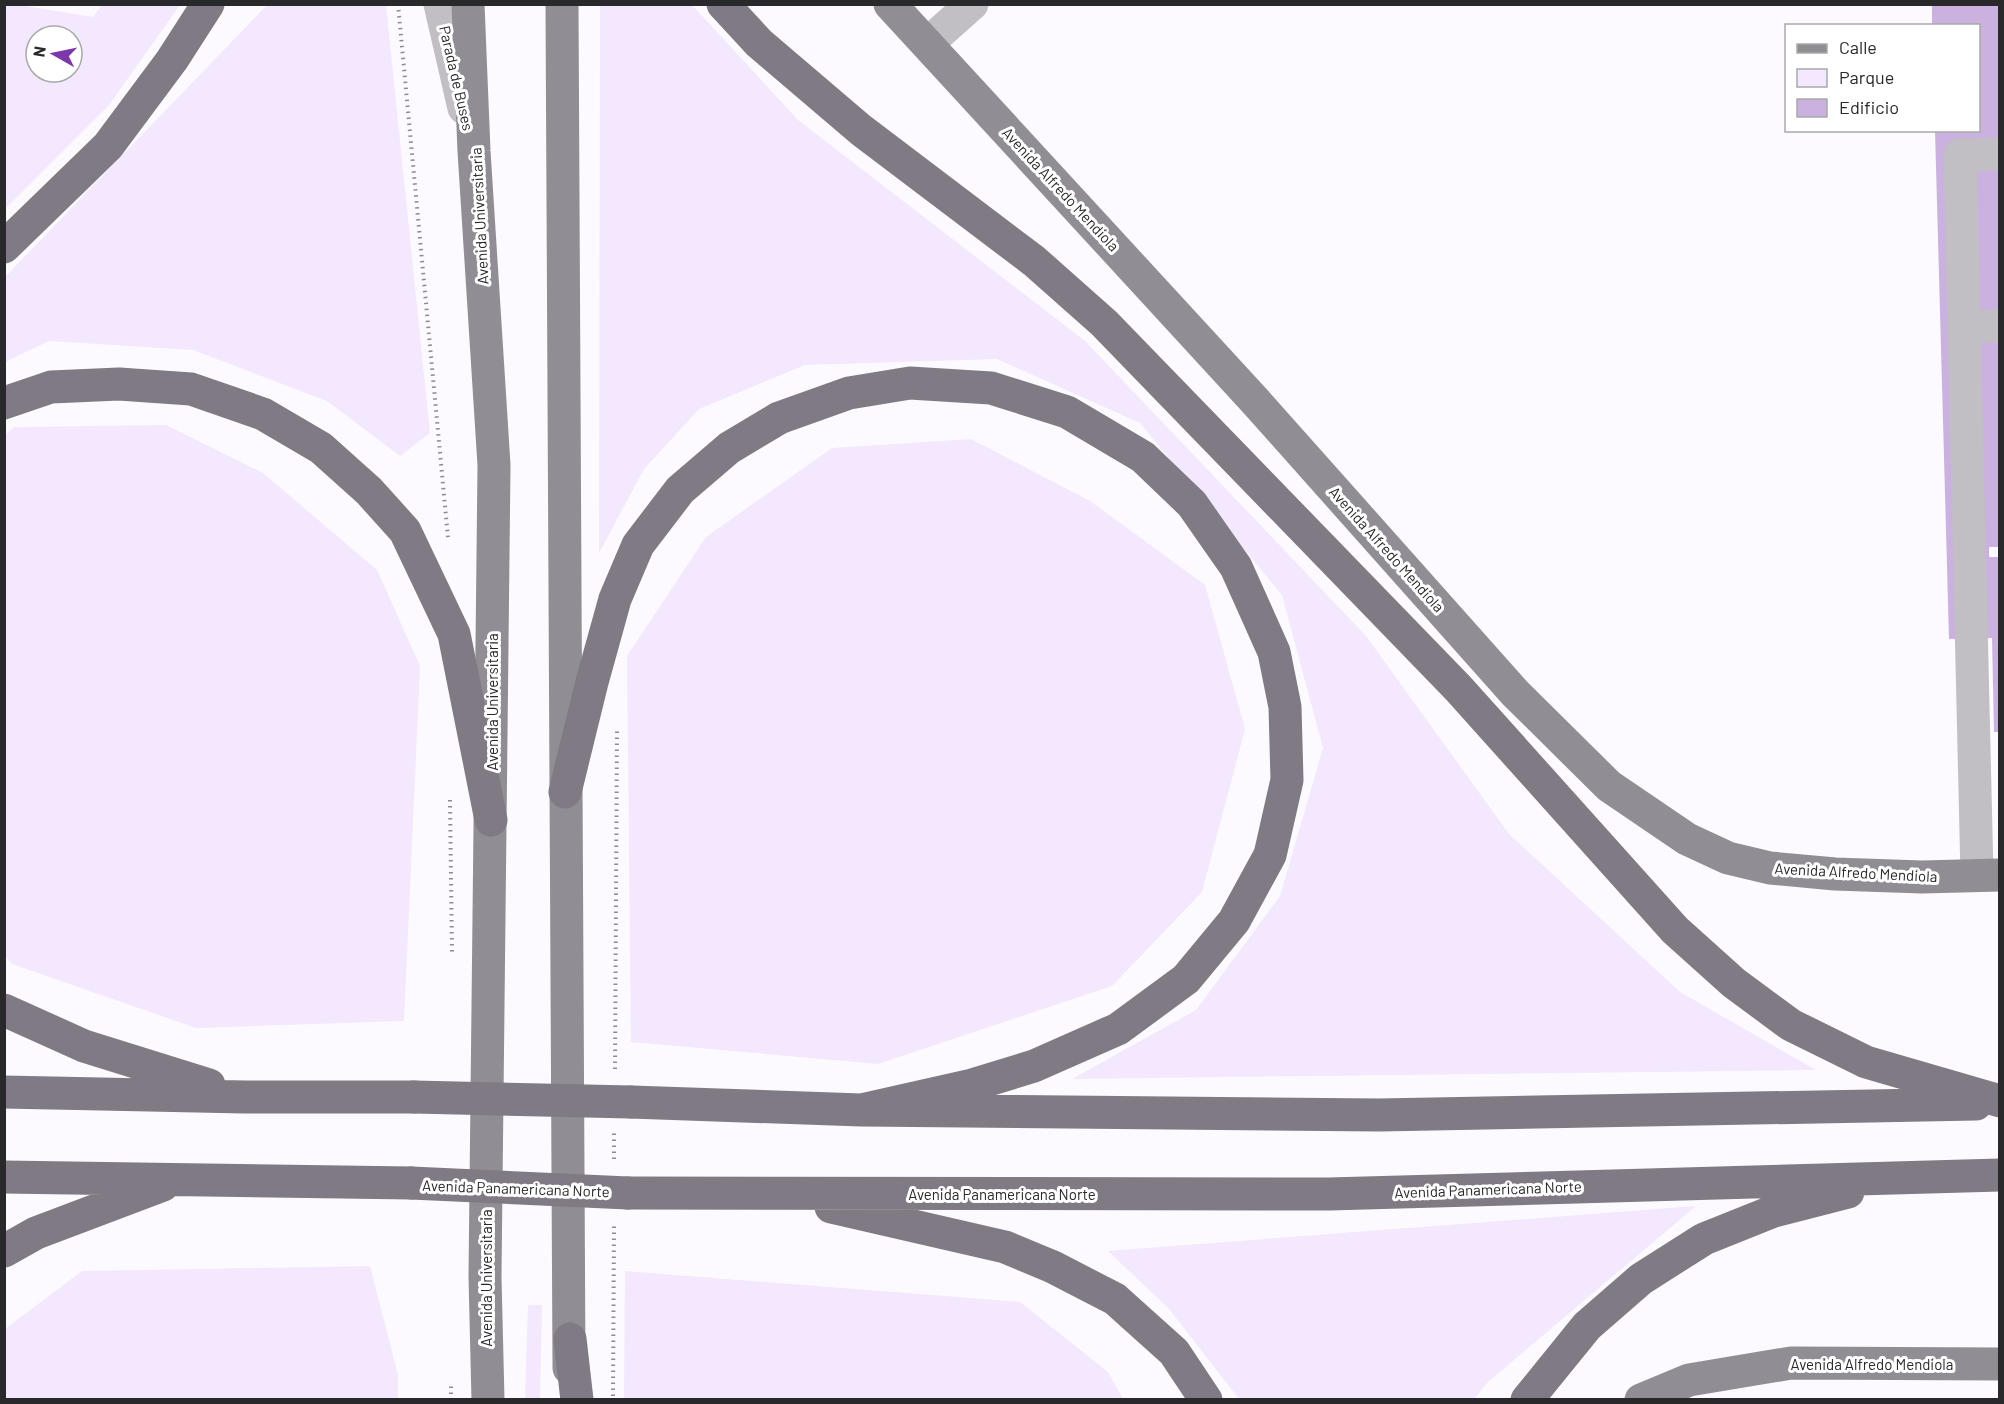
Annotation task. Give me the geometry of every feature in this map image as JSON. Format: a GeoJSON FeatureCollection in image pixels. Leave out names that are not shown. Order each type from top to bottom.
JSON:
{"type":"FeatureCollection","features":[{"type":"Feature","properties":{"kind":"highway"},"geometry":{"type":"LineString","coordinates":[[4,247],[108,146],[172,60],[208,4]]}},
{"type":"Feature","properties":{"kind":"highway"},"geometry":{"type":"LineString","coordinates":[[723,4],[759,43],[861,130],[1034,261],[1104,323],[1458,688],[1675,930],[1734,983],[1791,1025],[1866,1062],[2000,1102]]}},
{"type":"Feature","properties":{"kind":"highway"},"geometry":{"type":"LineString","coordinates":[[565,792],[615,599],[638,545],[680,490],[729,448],[779,418],[849,393],[910,383],[991,388],[1067,412],[1143,457],[1192,504],[1236,567],[1274,652],[1285,707],[1287,780],[1270,855],[1234,921],[1186,979],[1118,1029],[1024,1069],[972,1085],[861,1110]]}},
{"type":"Feature","properties":{"kind":"highway"},"geometry":{"type":"LineString","coordinates":[[4,403],[51,387],[120,384],[191,389],[263,414],[321,448],[369,491],[405,531],[454,634],[491,820]]}},
{"type":"Feature","properties":{"kind":"highway"},"geometry":{"type":"LineString","coordinates":[[4,1010],[84,1046],[245,1097]]}},
{"type":"Feature","properties":{"kind":"highway"},"geometry":{"type":"LineString","coordinates":[[4,1092],[245,1097],[414,1097],[861,1110],[1379,1114],[2000,1102]]}},
{"type":"Feature","properties":{"kind":"highway","name":"Avenida Panamericana Norte"},"geometry":{"type":"LineString","coordinates":[[4,1177],[411,1183],[628,1193],[1329,1194],[2000,1175]]}},
{"type":"Feature","properties":{"kind":"highway"},"geometry":{"type":"LineString","coordinates":[[1527,1400],[1587,1326],[1641,1279],[1704,1239],[1774,1210],[1914,1176]]}},
{"type":"Feature","properties":{"kind":"highway"},"geometry":{"type":"LineString","coordinates":[[4,1251],[36,1233],[181,1179]]}},
{"type":"Feature","properties":{"kind":"highway"},"geometry":{"type":"LineString","coordinates":[[774,1193],[1005,1247],[1053,1267],[1115,1299],[1174,1352],[1206,1400]]}},
{"type":"Feature","properties":{"kind":"highway"},"geometry":{"type":"LineString","coordinates":[[570,1339],[577,1400]]}},
{"type":"Feature","properties":{"kind":"main road","name":"Avenida Universitaria"},"geometry":{"type":"LineString","coordinates":[[468,4],[474,151],[494,465],[485,1277],[488,1400]]}},
{"type":"Feature","properties":{"kind":"main road"},"geometry":{"type":"LineString","coordinates":[[562,4],[570,1339],[568,1400]]}},
{"type":"Feature","properties":{"kind":"main road","name":"Avenida Alfredo Mendiola"},"geometry":{"type":"LineString","coordinates":[[890,4],[1256,402],[1515,693],[1609,786],[1687,839],[1728,858],[1770,868],[1835,874],[1922,877],[1988,875]]}},
{"type":"Feature","properties":{"kind":"main road","name":"Avenida Alfredo Mendiola"},"geometry":{"type":"LineString","coordinates":[[1641,1400],[1689,1380],[1791,1363],[2000,1364]]}},
{"type":"Feature","properties":{"kind":"lane","name":"Parada de Buses"},"geometry":{"type":"LineString","coordinates":[[440,4],[474,151]]}},
{"type":"Feature","properties":{"kind":"lane"},"geometry":{"type":"LineString","coordinates":[[927,44],[972,4]]}},
{"type":"Feature","properties":{"kind":"lane"},"geometry":{"type":"LineString","coordinates":[[1988,875],[1964,327],[1960,155],[2000,154]]}},
{"type":"Feature","properties":{"kind":"lane"},"geometry":{"type":"LineString","coordinates":[[1964,327],[2000,326]]}},
{"type":"Feature","properties":{"kind":"green space"},"geometry":{"type":"Polygon","coordinates":[[[5,4],[93,17],[102,5],[180,5],[109,105],[5,209],[5,4]]]}},
{"type":"Feature","properties":{"kind":"green space"},"geometry":{"type":"Polygon","coordinates":[[[267,5],[386,5],[430,433],[400,456],[327,401],[193,350],[49,341],[5,362],[5,277],[267,5]]]}},
{"type":"Feature","properties":{"kind":"green space"},"geometry":{"type":"Polygon","coordinates":[[[600,5],[692,5],[798,120],[1085,341],[1366,636],[1509,834],[1680,992],[1816,1070],[1072,1079],[1196,1010],[1280,896],[1323,748],[1282,595],[1140,423],[997,359],[805,365],[699,409],[644,469],[599,553],[600,5]]]}},
{"type":"Feature","properties":{"kind":"green space"},"geometry":{"type":"Polygon","coordinates":[[[166,425],[263,473],[377,570],[420,666],[404,1021],[196,1028],[12,964],[5,957],[5,435],[14,427],[166,425]]]}},
{"type":"Feature","properties":{"kind":"green space"},"geometry":{"type":"Polygon","coordinates":[[[971,439],[1090,501],[1205,585],[1245,729],[1202,892],[1112,986],[878,1064],[631,1042],[627,656],[706,537],[832,448],[971,439]]]}},
{"type":"Feature","properties":{"kind":"green space"},"geometry":{"type":"Polygon","coordinates":[[[1696,1206],[1488,1382],[1474,1399],[1239,1399],[1169,1309],[1108,1251],[1696,1206]]]}},
{"type":"Feature","properties":{"kind":"green space"},"geometry":{"type":"Polygon","coordinates":[[[370,1266],[398,1375],[398,1399],[5,1399],[5,1329],[82,1271],[370,1266]]]}},
{"type":"Feature","properties":{"kind":"green space"},"geometry":{"type":"Polygon","coordinates":[[[625,1271],[1020,1302],[1108,1372],[1123,1399],[624,1399],[625,1271]]]}},
{"type":"Feature","properties":{"kind":"green space"},"geometry":{"type":"Polygon","coordinates":[[[528,1305],[542,1305],[540,1399],[525,1399],[528,1305]]]}},
{"type":"Feature","properties":{"kind":"building"},"geometry":{"type":"Polygon","coordinates":[[[1932,4],[2000,4],[2000,547],[1989,547],[1989,557],[2000,557],[2000,732],[1994,732],[1992,638],[1949,639],[1935,132],[1980,132],[1980,24],[1932,24],[1932,4]]]}}]}
